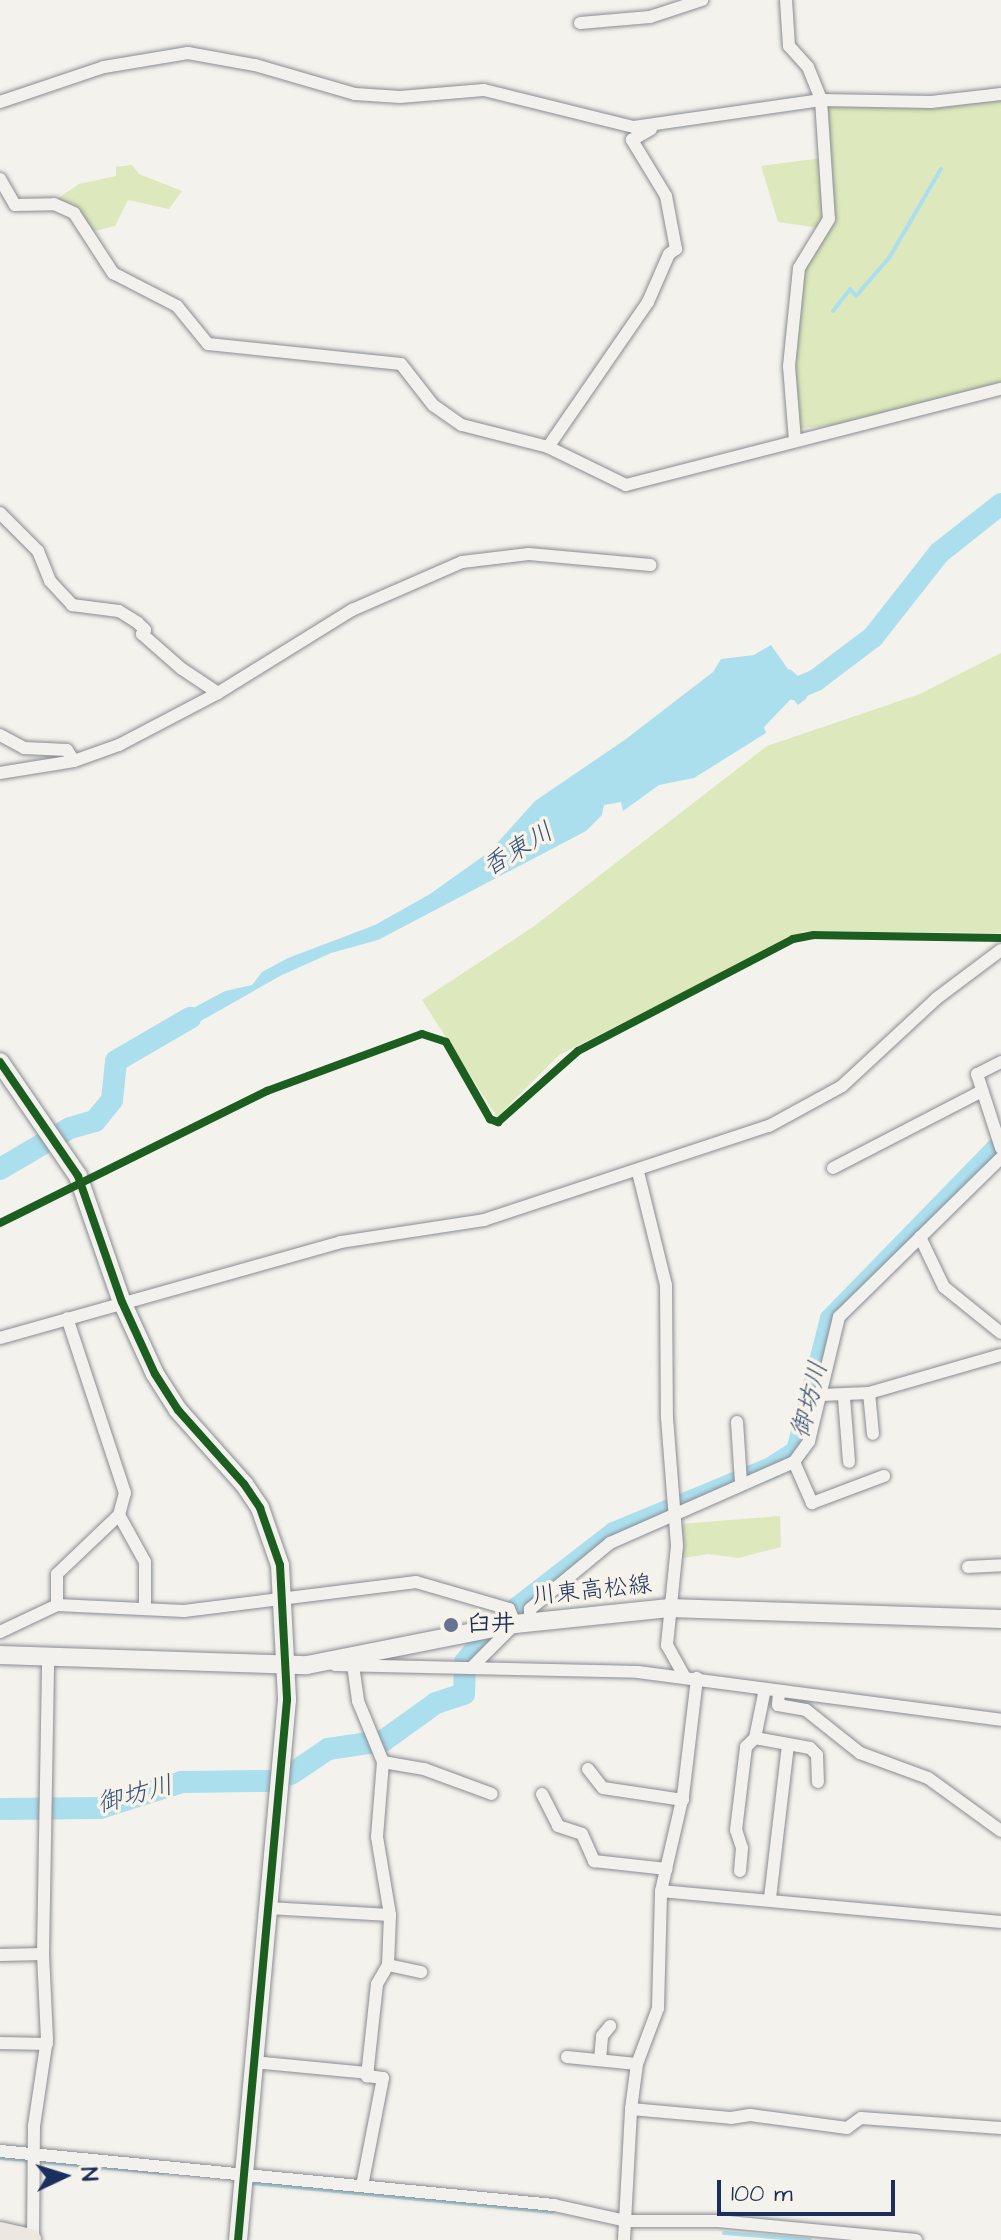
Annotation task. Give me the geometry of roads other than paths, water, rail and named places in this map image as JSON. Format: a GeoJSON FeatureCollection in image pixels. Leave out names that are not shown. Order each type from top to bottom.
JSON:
{"type":"FeatureCollection","features":[{"type":"Feature","properties":{"kind":"highway"},"geometry":{"type":"LineString","coordinates":[[0,2233],[31,2240]]}},
{"type":"Feature","properties":{"kind":"street"},"geometry":{"type":"LineString","coordinates":[[580,23],[650,17],[702,0]]}},
{"type":"Feature","properties":{"kind":"street"},"geometry":{"type":"LineString","coordinates":[[786,0],[789,46],[808,67],[821,100],[829,219],[799,268],[789,366],[795,441]]}},
{"type":"Feature","properties":{"kind":"street"},"geometry":{"type":"LineString","coordinates":[[0,102],[104,67],[188,53],[255,65],[355,94],[400,97],[484,90],[614,123],[654,128],[821,100],[931,102],[1001,94]]}},
{"type":"Feature","properties":{"kind":"street"},"geometry":{"type":"LineString","coordinates":[[548,447],[648,302],[669,254],[676,249],[666,196],[632,140],[654,128]]}},
{"type":"Feature","properties":{"kind":"street"},"geometry":{"type":"LineString","coordinates":[[0,179],[15,205],[54,204],[74,213],[113,273],[177,306],[208,344],[389,360],[410,372],[433,405],[462,425],[548,447],[626,485],[1001,389]]}},
{"type":"Feature","properties":{"kind":"street"},"geometry":{"type":"LineString","coordinates":[[0,513],[38,551],[50,581],[72,605],[119,611],[138,623],[145,630],[142,634],[182,669],[218,693]]}},
{"type":"Feature","properties":{"kind":"street"},"geometry":{"type":"LineString","coordinates":[[0,773],[74,761],[119,745],[218,693],[352,610],[462,562],[529,554],[651,565]]}},
{"type":"Feature","properties":{"kind":"street"},"geometry":{"type":"LineString","coordinates":[[0,735],[24,748],[67,750],[74,761]]}},
{"type":"Feature","properties":{"kind":"street"},"geometry":{"type":"LineString","coordinates":[[0,1338],[341,1242],[484,1220],[638,1172],[769,1126],[824,1098],[937,998],[1001,950]]}},
{"type":"Feature","properties":{"kind":"street"},"geometry":{"type":"LineString","coordinates":[[0,1062],[78,1176],[122,1302],[155,1374],[178,1410],[227,1463],[260,1508],[280,1565],[286,1600],[287,1666],[238,2240]]}},
{"type":"Feature","properties":{"kind":"street"},"geometry":{"type":"LineString","coordinates":[[1000,1145],[977,1074],[1001,1062]]}},
{"type":"Feature","properties":{"kind":"street"},"geometry":{"type":"LineString","coordinates":[[833,1168],[982,1091]]}},
{"type":"Feature","properties":{"kind":"street"},"geometry":{"type":"LineString","coordinates":[[472,1667],[522,1623],[530,1609],[610,1543],[741,1478],[794,1462],[809,1441],[839,1317],[1001,1158]]}},
{"type":"Feature","properties":{"kind":"street"},"geometry":{"type":"LineString","coordinates":[[624,2240],[631,2109],[637,2064],[658,2008],[661,1891],[683,1800],[691,1677],[667,1645],[677,1546],[666,1285],[638,1172]]}},
{"type":"Feature","properties":{"kind":"street"},"geometry":{"type":"LineString","coordinates":[[920,1237],[944,1287],[1001,1333]]}},
{"type":"Feature","properties":{"kind":"street"},"geometry":{"type":"LineString","coordinates":[[67,1318],[124,1479],[119,1515],[145,1562],[145,1608]]}},
{"type":"Feature","properties":{"kind":"street"},"geometry":{"type":"LineString","coordinates":[[821,1395],[844,1398],[869,1393],[1001,1355]]}},
{"type":"Feature","properties":{"kind":"street"},"geometry":{"type":"LineString","coordinates":[[869,1393],[873,1434]]}},
{"type":"Feature","properties":{"kind":"street"},"geometry":{"type":"LineString","coordinates":[[844,1398],[849,1462]]}},
{"type":"Feature","properties":{"kind":"street"},"geometry":{"type":"LineString","coordinates":[[737,1422],[741,1478]]}},
{"type":"Feature","properties":{"kind":"street"},"geometry":{"type":"LineString","coordinates":[[794,1462],[812,1503],[884,1476]]}},
{"type":"Feature","properties":{"kind":"street"},"geometry":{"type":"LineString","coordinates":[[57,1605],[57,1574],[119,1515]]}},
{"type":"Feature","properties":{"kind":"street"},"geometry":{"type":"LineString","coordinates":[[968,1567],[1001,1565]]}},
{"type":"Feature","properties":{"kind":"street"},"geometry":{"type":"LineString","coordinates":[[0,1632],[57,1605],[184,1611],[416,1582],[509,1609],[522,1623]]}},
{"type":"Feature","properties":{"kind":"street","name":"川東高松線"},"geometry":{"type":"LineString","coordinates":[[0,1655],[307,1665],[522,1623],[669,1608],[1001,1619]]}},
{"type":"Feature","properties":{"kind":"street"},"geometry":{"type":"LineString","coordinates":[[31,2240],[33,2154],[47,2044],[43,1954],[48,1658]]}},
{"type":"Feature","properties":{"kind":"street"},"geometry":{"type":"LineString","coordinates":[[307,1665],[472,1667],[691,1677],[1001,1720]]}},
{"type":"Feature","properties":{"kind":"street"},"geometry":{"type":"LineString","coordinates":[[353,1665],[358,1701],[383,1762],[377,1837],[390,1915],[388,1965],[377,1984],[368,2073]]}},
{"type":"Feature","properties":{"kind":"street"},"geometry":{"type":"LineString","coordinates":[[740,1871],[742,1848],[736,1830],[746,1747],[755,1738],[772,1690]]}},
{"type":"Feature","properties":{"kind":"street"},"geometry":{"type":"LineString","coordinates":[[772,1690],[778,1705],[806,1710],[860,1753],[939,1784],[1001,1831]]}},
{"type":"Feature","properties":{"kind":"street"},"geometry":{"type":"LineString","coordinates":[[755,1738],[810,1748],[817,1755],[818,1782]]}},
{"type":"Feature","properties":{"kind":"street"},"geometry":{"type":"LineString","coordinates":[[770,1898],[788,1745]]}},
{"type":"Feature","properties":{"kind":"street"},"geometry":{"type":"LineString","coordinates":[[383,1762],[424,1769],[492,1794]]}},
{"type":"Feature","properties":{"kind":"street"},"geometry":{"type":"LineString","coordinates":[[588,1769],[603,1788],[683,1800]]}},
{"type":"Feature","properties":{"kind":"street"},"geometry":{"type":"LineString","coordinates":[[542,1794],[558,1826],[582,1834],[588,1857],[594,1861],[667,1869]]}},
{"type":"Feature","properties":{"kind":"street"},"geometry":{"type":"LineString","coordinates":[[661,1891],[770,1898],[1001,1922]]}},
{"type":"Feature","properties":{"kind":"street"},"geometry":{"type":"LineString","coordinates":[[268,1908],[390,1915]]}},
{"type":"Feature","properties":{"kind":"street"},"geometry":{"type":"LineString","coordinates":[[0,1955],[43,1954]]}},
{"type":"Feature","properties":{"kind":"street"},"geometry":{"type":"LineString","coordinates":[[388,1965],[421,1972]]}},
{"type":"Feature","properties":{"kind":"street"},"geometry":{"type":"LineString","coordinates":[[600,2060],[602,2036],[610,2026]]}},
{"type":"Feature","properties":{"kind":"street"},"geometry":{"type":"LineString","coordinates":[[0,2043],[47,2044]]}},
{"type":"Feature","properties":{"kind":"street"},"geometry":{"type":"LineString","coordinates":[[567,2057],[637,2064]]}},
{"type":"Feature","properties":{"kind":"street"},"geometry":{"type":"LineString","coordinates":[[254,2062],[368,2073],[383,2078],[362,2186]]}},
{"type":"Feature","properties":{"kind":"street"},"geometry":{"type":"LineString","coordinates":[[631,2109],[731,2118],[750,2115],[847,2128],[861,2118],[1001,2128]]}},
{"type":"Feature","properties":{"kind":"street"},"geometry":{"type":"LineString","coordinates":[[0,2151],[554,2205],[626,2221],[718,2221],[916,2240]]}},
{"type":"Feature","properties":{"kind":"water"},"geometry":{"type":"Polygon","coordinates":[[[771,645],[797,682],[811,682],[806,699],[798,705],[792,698],[764,727],[766,733],[694,778],[659,785],[623,811],[621,802],[604,805],[602,815],[586,831],[378,940],[331,953],[280,976],[185,1030],[168,1036],[156,1028],[225,991],[252,985],[262,972],[288,958],[375,925],[430,894],[489,852],[535,801],[626,739],[713,672],[721,659],[754,655],[771,645]]]}},
{"type":"Feature","properties":{"kind":"waterway"},"geometry":{"type":"LineString","coordinates":[[833,311],[850,289],[856,296],[889,258],[941,169]]}},
{"type":"Feature","properties":{"kind":"waterway","name":"香東川"},"geometry":{"type":"LineString","coordinates":[[786,680],[795,689],[816,680],[873,637],[939,553],[1001,504]]}},
{"type":"Feature","properties":{"kind":"waterway","name":"香東川"},"geometry":{"type":"LineString","coordinates":[[0,1169],[70,1128],[95,1121],[112,1100],[116,1061],[190,1018]]}},
{"type":"Feature","properties":{"kind":"waterway","name":"御坊川"},"geometry":{"type":"LineString","coordinates":[[517,1608],[614,1533],[771,1468],[797,1451],[831,1319],[1001,1144]]}},
{"type":"Feature","properties":{"kind":"waterway","name":"御坊川"},"geometry":{"type":"LineString","coordinates":[[465,1662],[480,1644]]}},
{"type":"Feature","properties":{"kind":"waterway","name":"御坊川"},"geometry":{"type":"LineString","coordinates":[[291,1774],[328,1749],[383,1741],[436,1703],[464,1694],[465,1671]]}},
{"type":"Feature","properties":{"kind":"waterway","name":"御坊川"},"geometry":{"type":"LineString","coordinates":[[0,1809],[100,1808],[182,1782],[269,1781]]}},
{"type":"Feature","properties":{"kind":"waterway"},"geometry":{"type":"LineString","coordinates":[[0,2158],[29,2160]]}},
{"type":"Feature","properties":{"kind":"waterway"},"geometry":{"type":"LineString","coordinates":[[45,2162],[162,2173]]}},
{"type":"Feature","properties":{"kind":"waterway"},"geometry":{"type":"LineString","coordinates":[[252,2183],[553,2212]]}},
{"type":"Feature","properties":{"kind":"waterway"},"geometry":{"type":"LineString","coordinates":[[724,2233],[810,2240]]}},
{"type":"Feature","properties":{"kind":"place","name":"臼井"},"geometry":{"type":"Point","coordinates":[451,1625]}}]}
